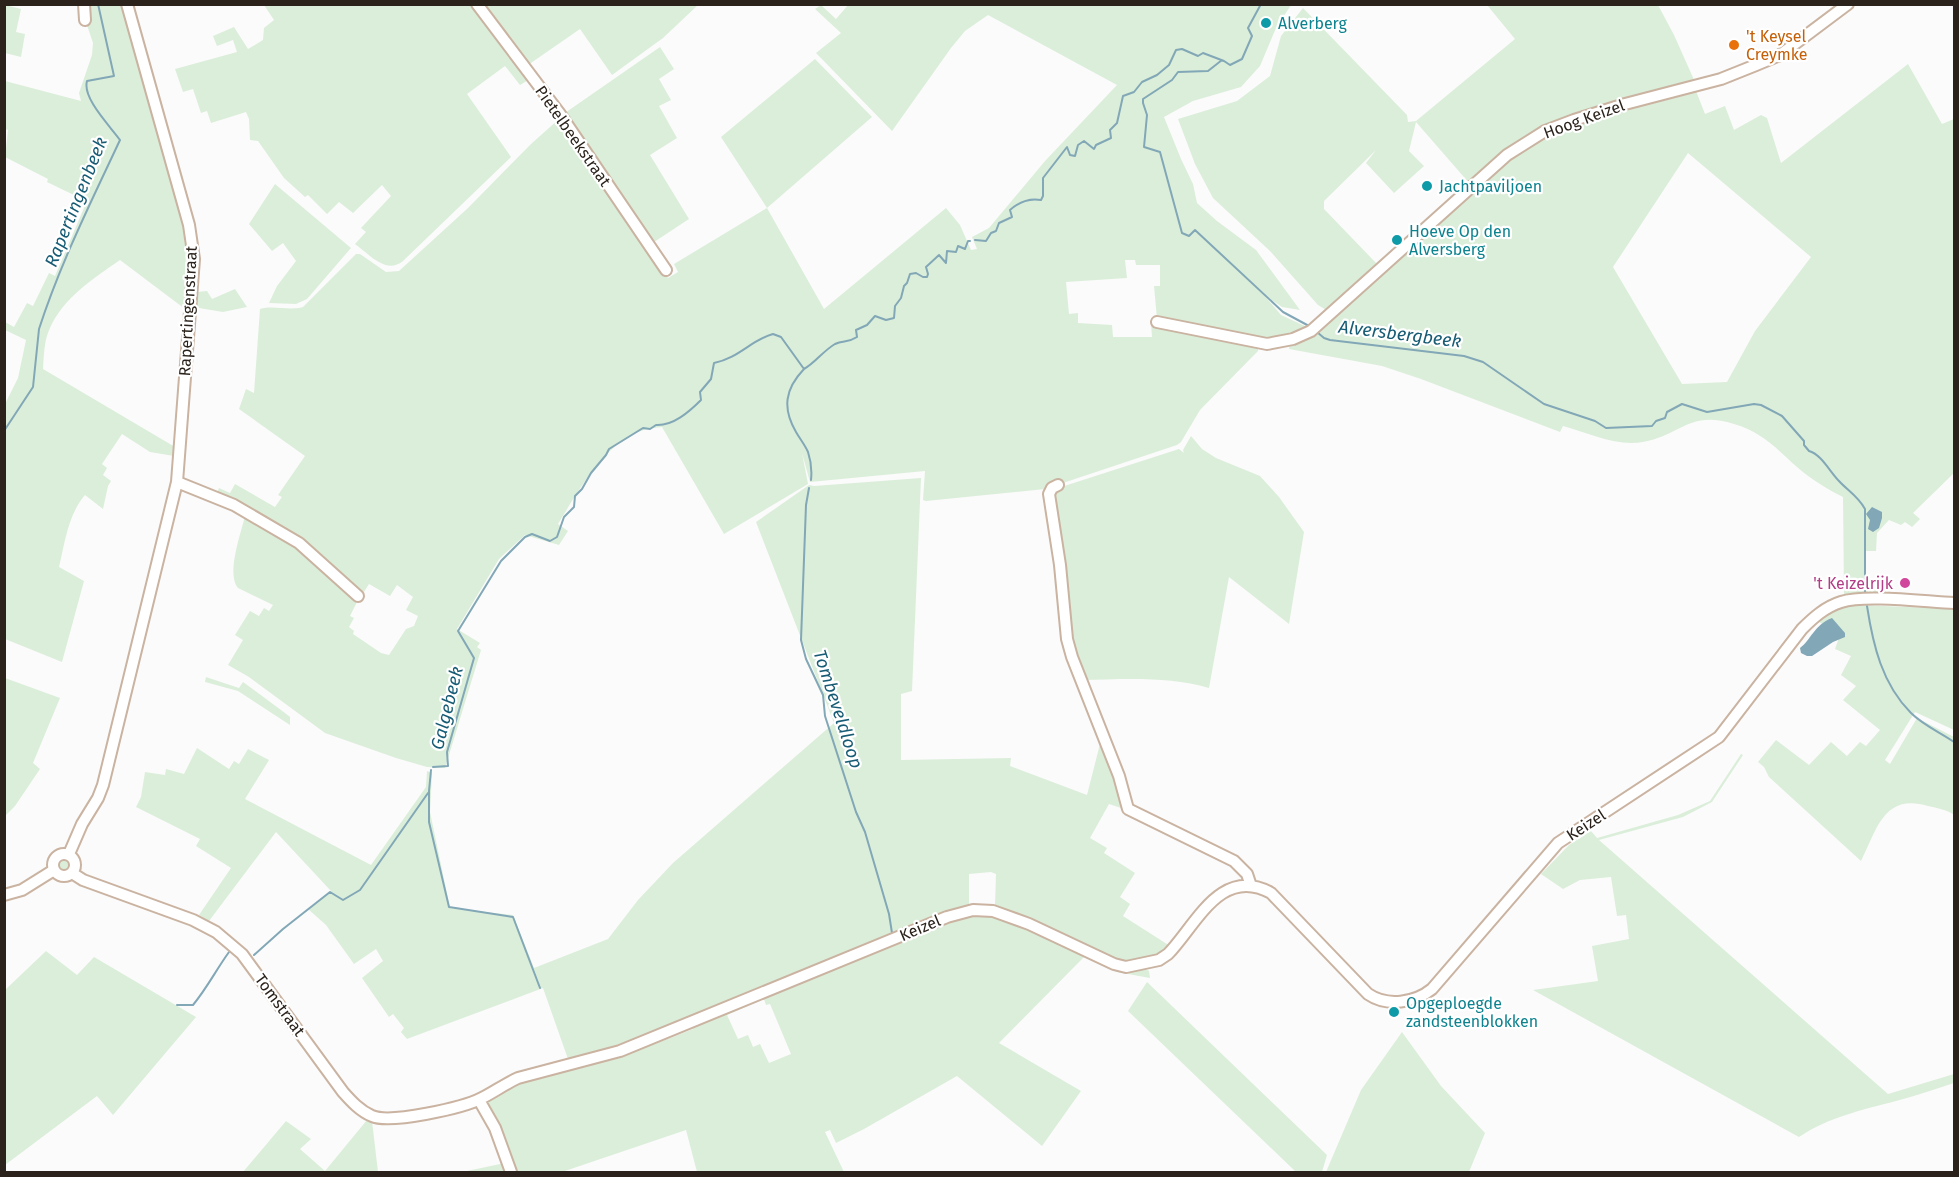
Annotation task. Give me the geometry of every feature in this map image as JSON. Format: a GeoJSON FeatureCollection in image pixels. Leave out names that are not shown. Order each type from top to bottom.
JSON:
{"type":"FeatureCollection","features":[{"type":"Feature","properties":{"kind":"street"},"geometry":{"type":"LineString","coordinates":[[84,4],[85,20]]}},
{"type":"Feature","properties":{"kind":"street","name":"Rapertingenstraat"},"geometry":{"type":"LineString","coordinates":[[69,854],[103,786],[177,482],[194,259],[189,225],[127,4]]}},
{"type":"Feature","properties":{"kind":"street","name":"Pietelbeekstraat"},"geometry":{"type":"LineString","coordinates":[[477,4],[560,114],[666,270]]}},
{"type":"Feature","properties":{"kind":"street","name":"Hoog Keizel"},"geometry":{"type":"LineString","coordinates":[[1157,322],[1267,344],[1293,339],[1311,332],[1507,155],[1545,131],[1625,104],[1721,79],[1780,55],[1848,4]]}},
{"type":"Feature","properties":{"kind":"street"},"geometry":{"type":"LineString","coordinates":[[177,482],[234,505],[299,543],[358,596]]}},
{"type":"Feature","properties":{"kind":"street","name":"Keizel"},"geometry":{"type":"LineString","coordinates":[[1058,485],[1052,488],[1050,494],[1067,639],[1119,776],[1128,809],[1234,861],[1247,874],[1251,886]]}},
{"type":"Feature","properties":{"kind":"street","name":"Keizel"},"geometry":{"type":"LineString","coordinates":[[568,1065],[630,1047],[947,917],[973,910],[1009,915],[1114,964],[1126,967],[1159,960],[1168,954],[1218,895],[1232,887],[1261,887],[1271,893],[1361,988],[1375,999],[1391,1002],[1423,997],[1558,843],[1719,737],[1802,629],[1815,616],[1841,602],[1858,600],[1954,603]]}},
{"type":"Feature","properties":{"kind":"street"},"geometry":{"type":"LineString","coordinates":[[63,853],[69,854],[75,862],[72,873],[62,876],[54,870],[53,862],[55,857],[63,853]]}},
{"type":"Feature","properties":{"kind":"street"},"geometry":{"type":"LineString","coordinates":[[4,895],[22,890],[54,870]]}},
{"type":"Feature","properties":{"kind":"street","name":"Tomstraat"},"geometry":{"type":"LineString","coordinates":[[72,873],[83,880],[193,920],[229,941],[242,954],[343,1092],[353,1103],[373,1117],[410,1118],[479,1100],[511,1081],[568,1065]]}},
{"type":"Feature","properties":{"kind":"street"},"geometry":{"type":"LineString","coordinates":[[479,1100],[495,1128],[511,1173]]}},
{"type":"Feature","properties":{"kind":"green space"},"geometry":{"type":"Polygon","coordinates":[[[474,4],[530,79],[520,85],[505,66],[467,94],[511,157],[397,265],[390,266],[378,262],[355,244],[366,232],[361,228],[391,196],[382,185],[353,213],[339,202],[327,214],[308,195],[305,197],[284,178],[258,141],[250,140],[249,119],[246,112],[211,123],[207,111],[201,113],[193,89],[183,92],[175,69],[237,52],[233,40],[217,46],[213,36],[234,27],[248,49],[263,40],[264,28],[274,20],[264,5],[474,4]]]}},
{"type":"Feature","properties":{"kind":"green space"},"geometry":{"type":"Polygon","coordinates":[[[849,4],[1291,5],[1276,28],[1260,66],[1241,87],[1193,101],[1164,117],[1193,184],[1197,203],[1256,250],[1300,310],[1282,307],[1264,295],[1281,315],[1307,327],[1306,331],[1260,341],[1157,319],[1154,286],[1160,286],[1160,265],[1136,265],[1135,260],[1125,260],[1127,278],[1066,282],[1069,314],[1078,313],[1078,323],[1112,325],[1113,337],[1152,337],[1151,323],[1258,348],[1258,351],[1200,410],[1177,445],[1045,489],[926,501],[923,500],[925,471],[810,482],[802,453],[808,484],[724,534],[662,427],[646,429],[630,436],[605,456],[574,498],[558,524],[568,531],[559,545],[525,535],[499,559],[457,629],[480,643],[477,647],[481,650],[445,768],[427,767],[396,758],[325,733],[249,677],[228,665],[243,640],[235,635],[250,611],[259,616],[264,608],[269,611],[273,605],[238,588],[235,582],[233,573],[235,553],[245,516],[286,540],[358,600],[350,616],[354,618],[349,627],[354,631],[353,634],[381,653],[389,655],[406,629],[414,626],[418,616],[406,610],[413,597],[397,585],[390,596],[369,584],[362,595],[311,546],[217,493],[219,488],[230,493],[235,484],[275,507],[282,497],[278,495],[305,456],[239,409],[246,389],[254,393],[260,309],[303,307],[356,254],[360,254],[386,272],[399,271],[468,208],[559,119],[668,278],[678,272],[674,264],[767,208],[824,309],[946,208],[960,225],[971,250],[977,249],[972,237],[989,228],[1045,161],[1117,85],[988,15],[965,31],[892,131],[816,53],[841,33],[815,9],[821,5],[836,19],[849,4]]]}},
{"type":"Feature","properties":{"kind":"green space"},"geometry":{"type":"Polygon","coordinates":[[[5,5],[21,9],[16,32],[25,34],[21,57],[5,53],[5,5]]]}},
{"type":"Feature","properties":{"kind":"green space"},"geometry":{"type":"Polygon","coordinates":[[[86,5],[121,5],[182,222],[186,255],[185,309],[120,260],[71,298],[56,317],[48,333],[43,369],[175,447],[174,456],[150,452],[122,434],[102,464],[107,468],[103,475],[111,481],[103,509],[85,495],[79,503],[68,529],[59,567],[84,581],[62,662],[5,639],[4,406],[18,378],[26,340],[5,330],[5,322],[14,327],[27,303],[33,306],[49,273],[55,276],[84,208],[82,199],[47,182],[48,179],[5,157],[8,130],[5,129],[5,81],[81,101],[79,93],[92,55],[93,43],[86,22],[86,5]]]}},
{"type":"Feature","properties":{"kind":"green space"},"geometry":{"type":"Polygon","coordinates":[[[482,5],[698,5],[663,38],[612,75],[580,29],[528,65],[482,5]]]}},
{"type":"Feature","properties":{"kind":"green space"},"geometry":{"type":"Polygon","coordinates":[[[1487,5],[1658,5],[1695,82],[1571,117],[1520,151],[1547,135],[1643,103],[1696,91],[1705,114],[1725,106],[1734,130],[1761,115],[1767,118],[1781,163],[1908,64],[1942,124],[1954,119],[1954,473],[1913,513],[1920,519],[1912,527],[1905,522],[1901,525],[1889,520],[1877,533],[1876,551],[1864,551],[1866,580],[1878,581],[1878,593],[1844,595],[1843,497],[1813,480],[1768,442],[1744,427],[1719,420],[1706,420],[1686,425],[1656,439],[1623,443],[1563,426],[1560,432],[1382,366],[1289,349],[1290,344],[1316,334],[1336,316],[1318,305],[1270,251],[1213,198],[1195,164],[1178,119],[1237,101],[1270,76],[1281,36],[1303,8],[1407,115],[1408,122],[1416,121],[1515,39],[1487,5]],[[1416,122],[1409,151],[1424,166],[1394,193],[1366,163],[1376,150],[1324,201],[1324,209],[1378,265],[1517,153],[1470,184],[1416,122]],[[1688,153],[1613,267],[1682,384],[1727,382],[1755,331],[1811,257],[1688,153]]]}},
{"type":"Feature","properties":{"kind":"green space"},"geometry":{"type":"Polygon","coordinates":[[[660,47],[674,69],[659,79],[671,100],[659,106],[677,138],[650,155],[689,219],[651,244],[562,115],[660,47]]]}},
{"type":"Feature","properties":{"kind":"green space"},"geometry":{"type":"Polygon","coordinates":[[[815,59],[872,117],[767,208],[721,137],[815,59]]]}},
{"type":"Feature","properties":{"kind":"green space"},"geometry":{"type":"Polygon","coordinates":[[[275,184],[351,248],[307,299],[296,304],[269,303],[277,286],[296,261],[283,243],[272,251],[249,224],[275,184]]]}},
{"type":"Feature","properties":{"kind":"green space"},"geometry":{"type":"Polygon","coordinates":[[[235,289],[247,307],[223,312],[196,306],[197,292],[207,291],[212,299],[235,289]]]}},
{"type":"Feature","properties":{"kind":"green space"},"geometry":{"type":"Polygon","coordinates":[[[1191,436],[1202,449],[1216,458],[1260,476],[1279,497],[1304,532],[1289,624],[1229,577],[1209,688],[1162,680],[1083,680],[1072,648],[1053,498],[1055,489],[1179,449],[1184,453],[1183,450],[1191,436]]]}},
{"type":"Feature","properties":{"kind":"green space"},"geometry":{"type":"Polygon","coordinates":[[[921,478],[912,691],[901,694],[901,760],[1011,758],[1010,766],[1087,795],[1101,740],[1116,779],[1124,809],[1109,804],[1090,838],[1107,848],[1104,853],[1135,873],[1120,897],[1130,904],[1123,916],[1170,946],[1157,956],[1134,962],[1111,958],[995,905],[996,874],[991,872],[969,874],[969,905],[934,917],[993,915],[1038,933],[1084,956],[1149,971],[1150,978],[1117,972],[1084,957],[999,1043],[1081,1091],[1042,1146],[957,1076],[836,1143],[830,1130],[825,1132],[844,1172],[697,1172],[686,1130],[562,1172],[515,1172],[488,1101],[512,1086],[526,1081],[613,1058],[693,1029],[690,1019],[591,1054],[568,1059],[543,988],[407,1039],[401,1032],[404,1028],[393,1014],[389,1017],[362,978],[383,961],[376,949],[354,964],[326,925],[308,909],[331,891],[276,832],[209,921],[199,915],[231,868],[196,846],[200,839],[136,807],[141,797],[145,772],[165,775],[166,769],[184,774],[197,748],[229,769],[234,761],[239,764],[248,749],[269,760],[245,799],[371,865],[426,787],[427,771],[432,773],[430,812],[450,908],[513,915],[534,968],[608,939],[638,900],[673,863],[834,723],[756,522],[809,485],[921,478]],[[764,999],[727,1015],[738,1039],[748,1035],[753,1047],[760,1044],[769,1063],[791,1054],[770,1004],[766,1005],[764,999]]]}},
{"type":"Feature","properties":{"kind":"green space"},"geometry":{"type":"Polygon","coordinates":[[[1845,606],[1954,609],[1954,730],[1915,712],[1885,760],[1890,764],[1917,718],[1954,737],[1954,815],[1942,809],[1913,803],[1892,809],[1878,826],[1861,861],[1769,777],[1764,767],[1758,762],[1776,740],[1809,765],[1831,742],[1847,756],[1860,742],[1866,746],[1880,730],[1843,700],[1856,686],[1841,675],[1851,656],[1835,649],[1840,635],[1816,620],[1845,606]]]}},
{"type":"Feature","properties":{"kind":"green space"},"geometry":{"type":"Polygon","coordinates":[[[206,677],[239,688],[243,682],[290,717],[290,725],[238,691],[205,682],[206,677]]]}},
{"type":"Feature","properties":{"kind":"green space"},"geometry":{"type":"Polygon","coordinates":[[[5,678],[60,698],[33,763],[40,769],[15,806],[5,816],[5,678]]]}},
{"type":"Feature","properties":{"kind":"green space"},"geometry":{"type":"Polygon","coordinates":[[[1741,754],[1743,755],[1712,802],[1683,817],[1599,840],[1888,1094],[1954,1074],[1954,1083],[1846,1115],[1822,1124],[1799,1137],[1533,990],[1598,981],[1592,946],[1629,939],[1626,915],[1617,916],[1611,877],[1580,880],[1563,889],[1541,874],[1569,845],[1591,831],[1597,838],[1678,815],[1710,801],[1741,754]]]}},
{"type":"Feature","properties":{"kind":"green space"},"geometry":{"type":"Polygon","coordinates":[[[62,857],[68,857],[72,864],[68,871],[62,871],[58,867],[58,861],[62,857]]]}},
{"type":"Feature","properties":{"kind":"green space"},"geometry":{"type":"Polygon","coordinates":[[[46,951],[77,975],[94,957],[196,1017],[113,1115],[97,1096],[5,1165],[5,990],[46,951]]]}},
{"type":"Feature","properties":{"kind":"green space"},"geometry":{"type":"Polygon","coordinates":[[[1147,982],[1327,1155],[1322,1172],[1296,1172],[1128,1011],[1147,982]]]}},
{"type":"Feature","properties":{"kind":"green space"},"geometry":{"type":"Polygon","coordinates":[[[1402,1032],[1441,1086],[1485,1133],[1469,1172],[1326,1172],[1361,1090],[1402,1032]]]}},
{"type":"Feature","properties":{"kind":"green space"},"geometry":{"type":"Polygon","coordinates":[[[367,1120],[372,1121],[378,1172],[243,1172],[286,1121],[311,1139],[300,1149],[325,1171],[367,1120]]]}},
{"type":"Feature","properties":{"kind":"green space"},"geometry":{"type":"Polygon","coordinates":[[[505,1163],[508,1172],[462,1172],[505,1163]]]}},
{"type":"Feature","properties":{"kind":"water"},"geometry":{"type":"Polygon","coordinates":[[[1872,507],[1882,512],[1879,528],[1873,532],[1868,529],[1870,520],[1866,514],[1872,507]]]}},
{"type":"Feature","properties":{"kind":"water"},"geometry":{"type":"Polygon","coordinates":[[[1832,618],[1845,633],[1845,637],[1812,656],[1801,653],[1800,648],[1817,628],[1832,618]]]}},
{"type":"Feature","properties":{"kind":"waterway","name":"Rapertingenbeek"},"geometry":{"type":"LineString","coordinates":[[4,431],[33,387],[39,329],[47,305],[76,233],[120,140],[93,103],[87,88],[87,81],[114,76],[98,4]]}},
{"type":"Feature","properties":{"kind":"waterway","name":"Galgebeek"},"geometry":{"type":"LineString","coordinates":[[975,240],[986,241],[991,233],[996,231],[999,223],[1012,217],[1010,210],[1017,205],[1029,200],[1041,200],[1043,178],[1067,147],[1070,155],[1075,156],[1078,145],[1084,141],[1094,149],[1096,145],[1111,138],[1110,130],[1117,123],[1123,96],[1134,92],[1142,82],[1157,75],[1169,65],[1176,50],[1182,49],[1198,56],[1203,53],[1230,65],[1242,59],[1252,36],[1248,28],[1261,4]]}},
{"type":"Feature","properties":{"kind":"waterway","name":"Alversbergbeek"},"geometry":{"type":"LineString","coordinates":[[1222,60],[1208,71],[1178,72],[1172,80],[1143,99],[1147,115],[1144,147],[1160,152],[1182,233],[1189,236],[1195,230],[1283,312],[1309,326]]}},
{"type":"Feature","properties":{"kind":"waterway","name":"Galgebeek"},"geometry":{"type":"LineString","coordinates":[[433,767],[448,766],[447,752],[474,658],[458,631],[501,561],[525,537],[532,534],[550,541],[557,537],[564,517],[574,507],[575,496],[609,449],[643,428],[650,429],[656,425],[675,421],[686,413],[701,400],[700,392],[711,379],[714,363],[731,357],[758,340],[773,334],[781,337],[804,369],[835,344],[857,337],[856,330],[867,325],[875,316],[886,320],[894,318],[895,306],[901,298],[910,274],[916,273],[927,277],[926,267],[939,255],[946,263],[947,251],[956,252],[958,246],[965,249],[970,241]]}},
{"type":"Feature","properties":{"kind":"waterway","name":"Alversbergbeek"},"geometry":{"type":"LineString","coordinates":[[1317,332],[1330,340],[1464,356],[1483,362],[1544,404],[1595,421],[1606,428],[1652,426],[1656,421],[1665,418],[1667,412],[1682,404],[1707,412],[1754,404],[1761,405],[1782,416],[1804,441],[1809,451],[1821,459],[1865,509],[1865,594]]}},
{"type":"Feature","properties":{"kind":"waterway","name":"Tombeveldloop"},"geometry":{"type":"LineString","coordinates":[[804,369],[789,391],[787,407],[796,432],[808,452],[811,480]]}},
{"type":"Feature","properties":{"kind":"waterway","name":"Tombeveldloop"},"geometry":{"type":"LineString","coordinates":[[809,488],[806,505],[801,640],[806,659],[823,695],[825,716],[856,812],[865,832],[889,914],[892,933]]}},
{"type":"Feature","properties":{"kind":"waterway","name":"Alversbergbeek"},"geometry":{"type":"LineString","coordinates":[[1867,606],[1880,663],[1893,690],[1911,713],[1954,742]]}},
{"type":"Feature","properties":{"kind":"waterway","name":"Galgebeek"},"geometry":{"type":"LineString","coordinates":[[431,770],[429,822],[449,907],[513,917],[540,988]]}},
{"type":"Feature","properties":{"kind":"waterway"},"geometry":{"type":"LineString","coordinates":[[254,955],[330,892],[343,900],[360,890],[428,793]]}},
{"type":"Feature","properties":{"kind":"waterway"},"geometry":{"type":"LineString","coordinates":[[177,1005],[193,1005],[229,952]]}},
{"type":"Feature","properties":{"kind":"place","name":"Alverberg"},"geometry":{"type":"Point","coordinates":[1266,23]}},
{"type":"Feature","properties":{"kind":"place","name":"'t Keysel Creymke"},"geometry":{"type":"Point","coordinates":[1734,45]}},
{"type":"Feature","properties":{"kind":"place","name":"Jachtpaviljoen"},"geometry":{"type":"Point","coordinates":[1427,186]}},
{"type":"Feature","properties":{"kind":"place","name":"Hoeve Op den Alversberg"},"geometry":{"type":"Point","coordinates":[1397,240]}},
{"type":"Feature","properties":{"kind":"place","name":"'t Keizelrijk"},"geometry":{"type":"Point","coordinates":[1905,583]}},
{"type":"Feature","properties":{"kind":"place","name":"Opgeploegde zandsteenblokken"},"geometry":{"type":"Point","coordinates":[1394,1012]}}]}
